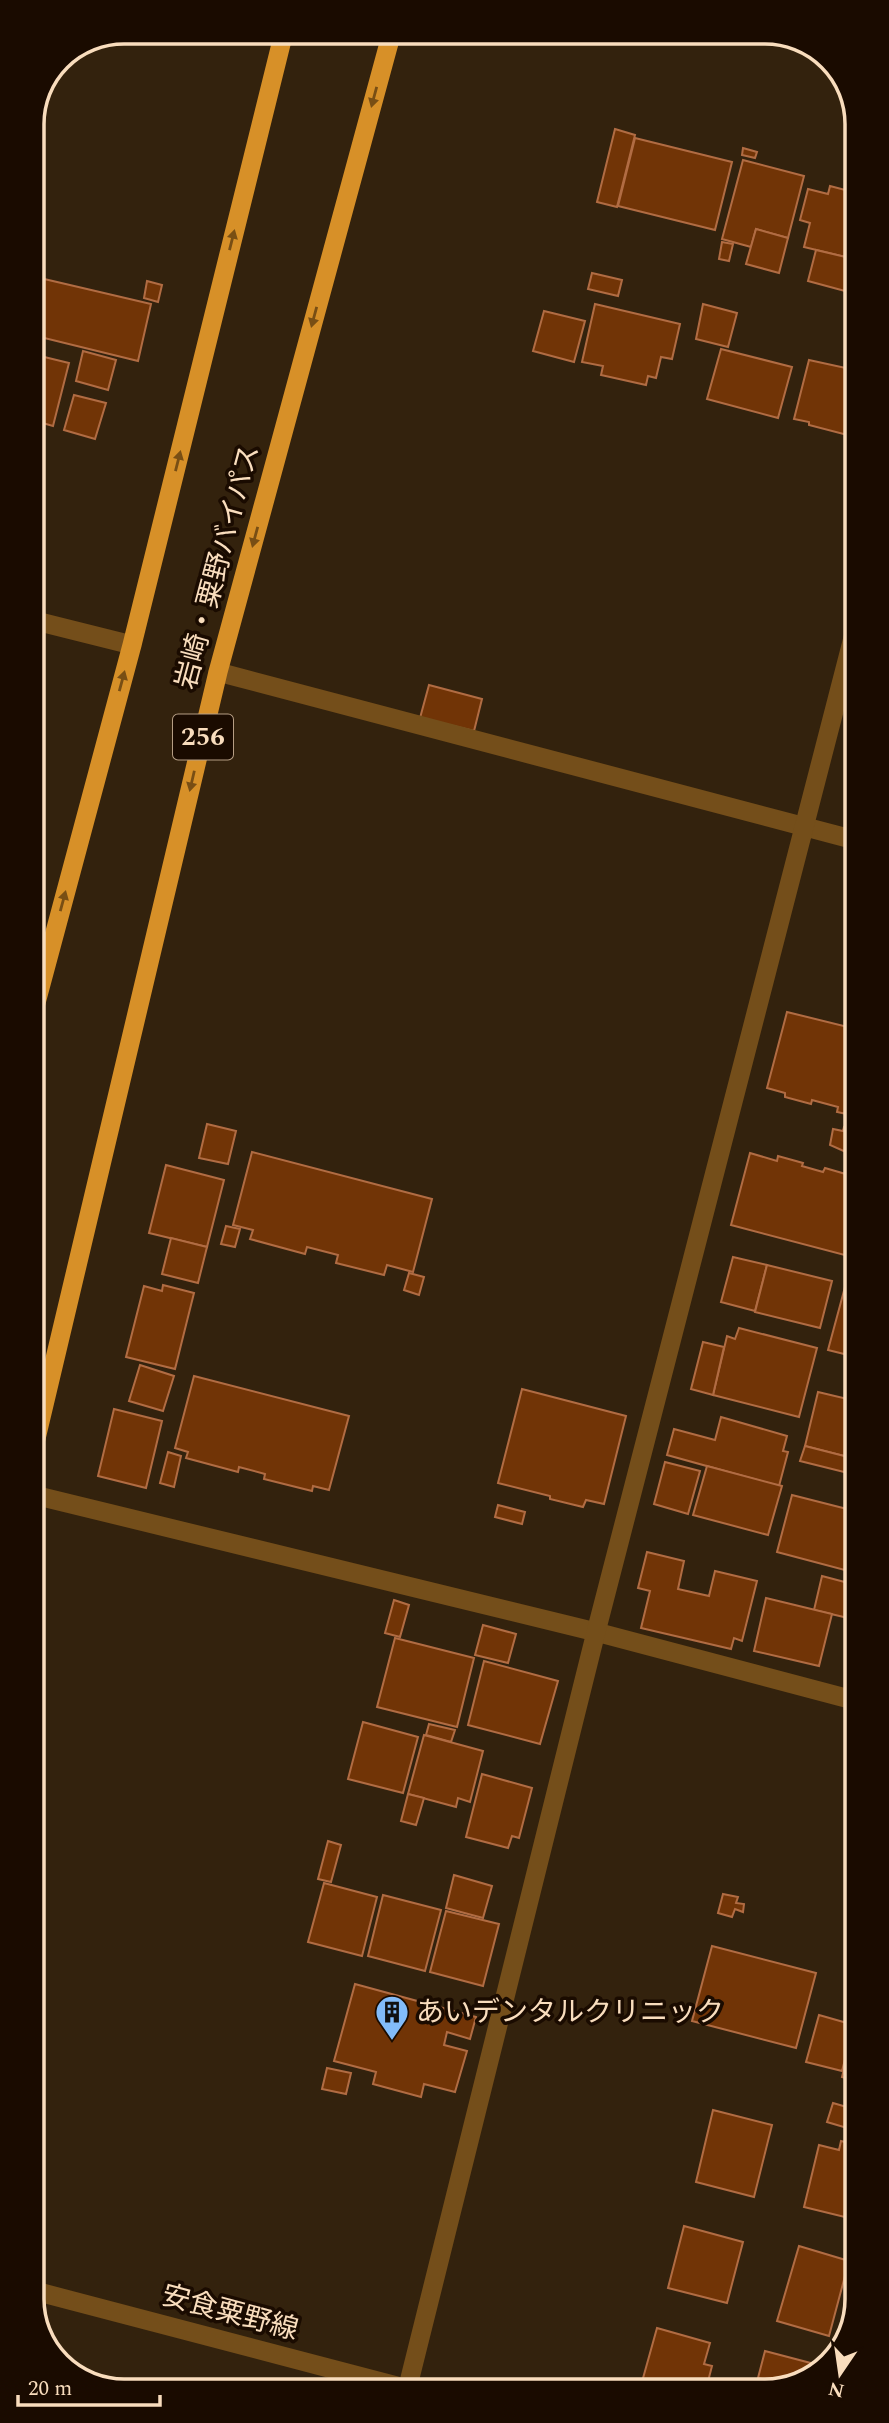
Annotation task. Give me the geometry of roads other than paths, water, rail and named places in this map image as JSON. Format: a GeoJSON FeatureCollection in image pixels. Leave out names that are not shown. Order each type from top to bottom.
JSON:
{"type":"FeatureCollection","features":[{"type":"Feature","properties":{"kind":"highway"},"geometry":{"type":"LineString","coordinates":[[44,973],[132,645],[281,44]]}},
{"type":"Feature","properties":{"kind":"highway","name":"岩崎・粟野バイパス"},"geometry":{"type":"LineString","coordinates":[[44,1405],[218,671],[389,44]]}},
{"type":"Feature","properties":{"kind":"street"},"geometry":{"type":"LineString","coordinates":[[44,623],[132,645]]}},
{"type":"Feature","properties":{"kind":"street"},"geometry":{"type":"LineString","coordinates":[[412,2379],[596,1632],[845,670]]}},
{"type":"Feature","properties":{"kind":"street"},"geometry":{"type":"LineString","coordinates":[[218,671],[845,838]]}},
{"type":"Feature","properties":{"kind":"street"},"geometry":{"type":"LineString","coordinates":[[44,1497],[596,1632],[845,1697]]}},
{"type":"Feature","properties":{"kind":"street","name":"安食粟野線"},"geometry":{"type":"LineString","coordinates":[[44,2293],[367,2379]]}},
{"type":"Feature","properties":{"kind":"place","name":"あいデンタルクリニック"},"geometry":{"type":"Point","coordinates":[392,2042]}}]}
